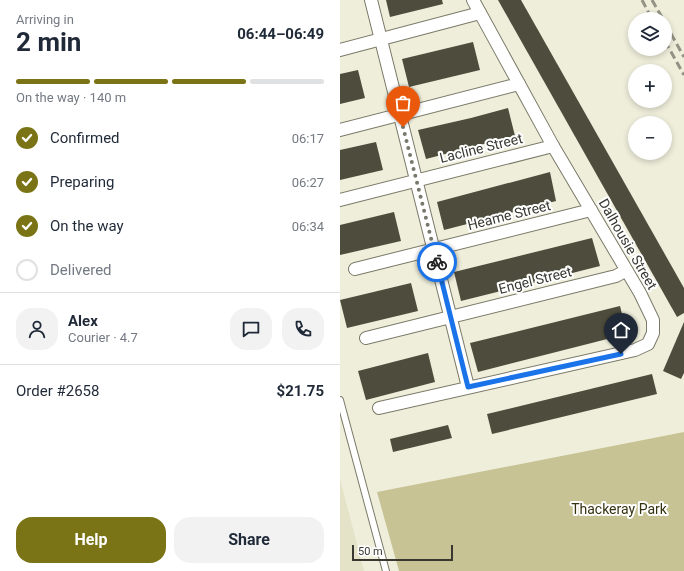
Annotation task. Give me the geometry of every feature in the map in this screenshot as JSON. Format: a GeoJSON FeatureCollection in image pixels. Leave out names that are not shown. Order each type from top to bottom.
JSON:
{"type":"FeatureCollection","features":[{"type":"Feature","properties":{"kind":"street"},"geometry":{"type":"LineString","coordinates":[[371,0],[468,387],[379,408]]}},
{"type":"Feature","properties":{"kind":"street","name":"Dalhousie Street"},"geometry":{"type":"LineString","coordinates":[[468,387],[635,350],[648,344],[653,333],[653,320],[640,293],[554,146],[473,0]]}},
{"type":"Feature","properties":{"kind":"street"},"geometry":{"type":"LineString","coordinates":[[340,50],[480,12]]}},
{"type":"Feature","properties":{"kind":"street"},"geometry":{"type":"LineString","coordinates":[[340,130],[519,84]]}},
{"type":"Feature","properties":{"kind":"street","name":"Lacline Street"},"geometry":{"type":"LineString","coordinates":[[340,200],[554,146]]}},
{"type":"Feature","properties":{"kind":"street","name":"Heame Street"},"geometry":{"type":"LineString","coordinates":[[355,269],[591,210]]}},
{"type":"Feature","properties":{"kind":"street","name":"Engel Street"},"geometry":{"type":"LineString","coordinates":[[366,338],[616,276],[626,271]]}},
{"type":"Feature","properties":{"kind":"lane"},"geometry":{"type":"LineString","coordinates":[[340,400],[386,571]]}},
{"type":"Feature","properties":{"kind":"shaded area"},"geometry":{"type":"Polygon","coordinates":[[[340,479],[364,571],[340,571],[340,479]]]}},
{"type":"Feature","properties":{"kind":"green space","name":"Thackeray Park"},"geometry":{"type":"Polygon","coordinates":[[[684,432],[684,571],[399,571],[377,492],[684,432]]]}},
{"type":"Feature","properties":{"kind":"building"},"geometry":{"type":"Polygon","coordinates":[[[386,0],[442,0],[443,4],[390,17],[386,0]]]}},
{"type":"Feature","properties":{"kind":"building"},"geometry":{"type":"Polygon","coordinates":[[[498,0],[521,0],[684,288],[684,313],[677,317],[498,0]]]}},
{"type":"Feature","properties":{"kind":"building"},"geometry":{"type":"Polygon","coordinates":[[[473,42],[480,70],[409,87],[402,59],[473,42]]]}},
{"type":"Feature","properties":{"kind":"building"},"geometry":{"type":"Polygon","coordinates":[[[358,70],[365,98],[340,104],[340,74],[358,70]]]}},
{"type":"Feature","properties":{"kind":"building"},"geometry":{"type":"Polygon","coordinates":[[[508,108],[515,136],[426,159],[418,130],[508,108]]]}},
{"type":"Feature","properties":{"kind":"building"},"geometry":{"type":"Polygon","coordinates":[[[376,142],[383,170],[340,180],[340,150],[376,142]]]}},
{"type":"Feature","properties":{"kind":"building"},"geometry":{"type":"Polygon","coordinates":[[[550,172],[556,201],[444,230],[437,202],[550,172]]]}},
{"type":"Feature","properties":{"kind":"building"},"geometry":{"type":"Polygon","coordinates":[[[394,212],[401,241],[340,255],[340,225],[394,212]]]}},
{"type":"Feature","properties":{"kind":"building"},"geometry":{"type":"Polygon","coordinates":[[[592,238],[600,266],[461,301],[454,272],[592,238]]]}},
{"type":"Feature","properties":{"kind":"building"},"geometry":{"type":"Polygon","coordinates":[[[411,283],[418,311],[347,328],[340,300],[411,283]]]}},
{"type":"Feature","properties":{"kind":"building"},"geometry":{"type":"Polygon","coordinates":[[[620,306],[627,334],[478,372],[470,343],[620,306]]]}},
{"type":"Feature","properties":{"kind":"building"},"geometry":{"type":"Polygon","coordinates":[[[684,322],[684,373],[681,379],[663,371],[684,322]]]}},
{"type":"Feature","properties":{"kind":"building"},"geometry":{"type":"Polygon","coordinates":[[[428,353],[435,382],[366,400],[358,371],[428,353]]]}},
{"type":"Feature","properties":{"kind":"building"},"geometry":{"type":"Polygon","coordinates":[[[652,374],[657,394],[492,434],[487,414],[652,374]]]}},
{"type":"Feature","properties":{"kind":"building"},"geometry":{"type":"Polygon","coordinates":[[[448,425],[452,438],[393,452],[390,439],[448,425]]]}},
{"type":"Feature","properties":{"kind":"railway"},"geometry":{"type":"LineString","coordinates":[[642,0],[648,12]]}},
{"type":"Feature","properties":{"kind":"railway"},"geometry":{"type":"LineString","coordinates":[[652,0],[659,12]]}},
{"type":"Feature","properties":{"kind":"railway"},"geometry":{"type":"LineString","coordinates":[[672,36],[684,57]]}},
{"type":"Feature","properties":{"kind":"railway"},"geometry":{"type":"LineString","coordinates":[[672,54],[684,75]]}},
{"type":"Feature","properties":{"kind":"way so far"},"geometry":{"type":"LineString","coordinates":[[403,127],[437,262]]}},
{"type":"Feature","properties":{"kind":"route"},"geometry":{"type":"LineString","coordinates":[[437,262],[468,387],[621,354]]}}]}
